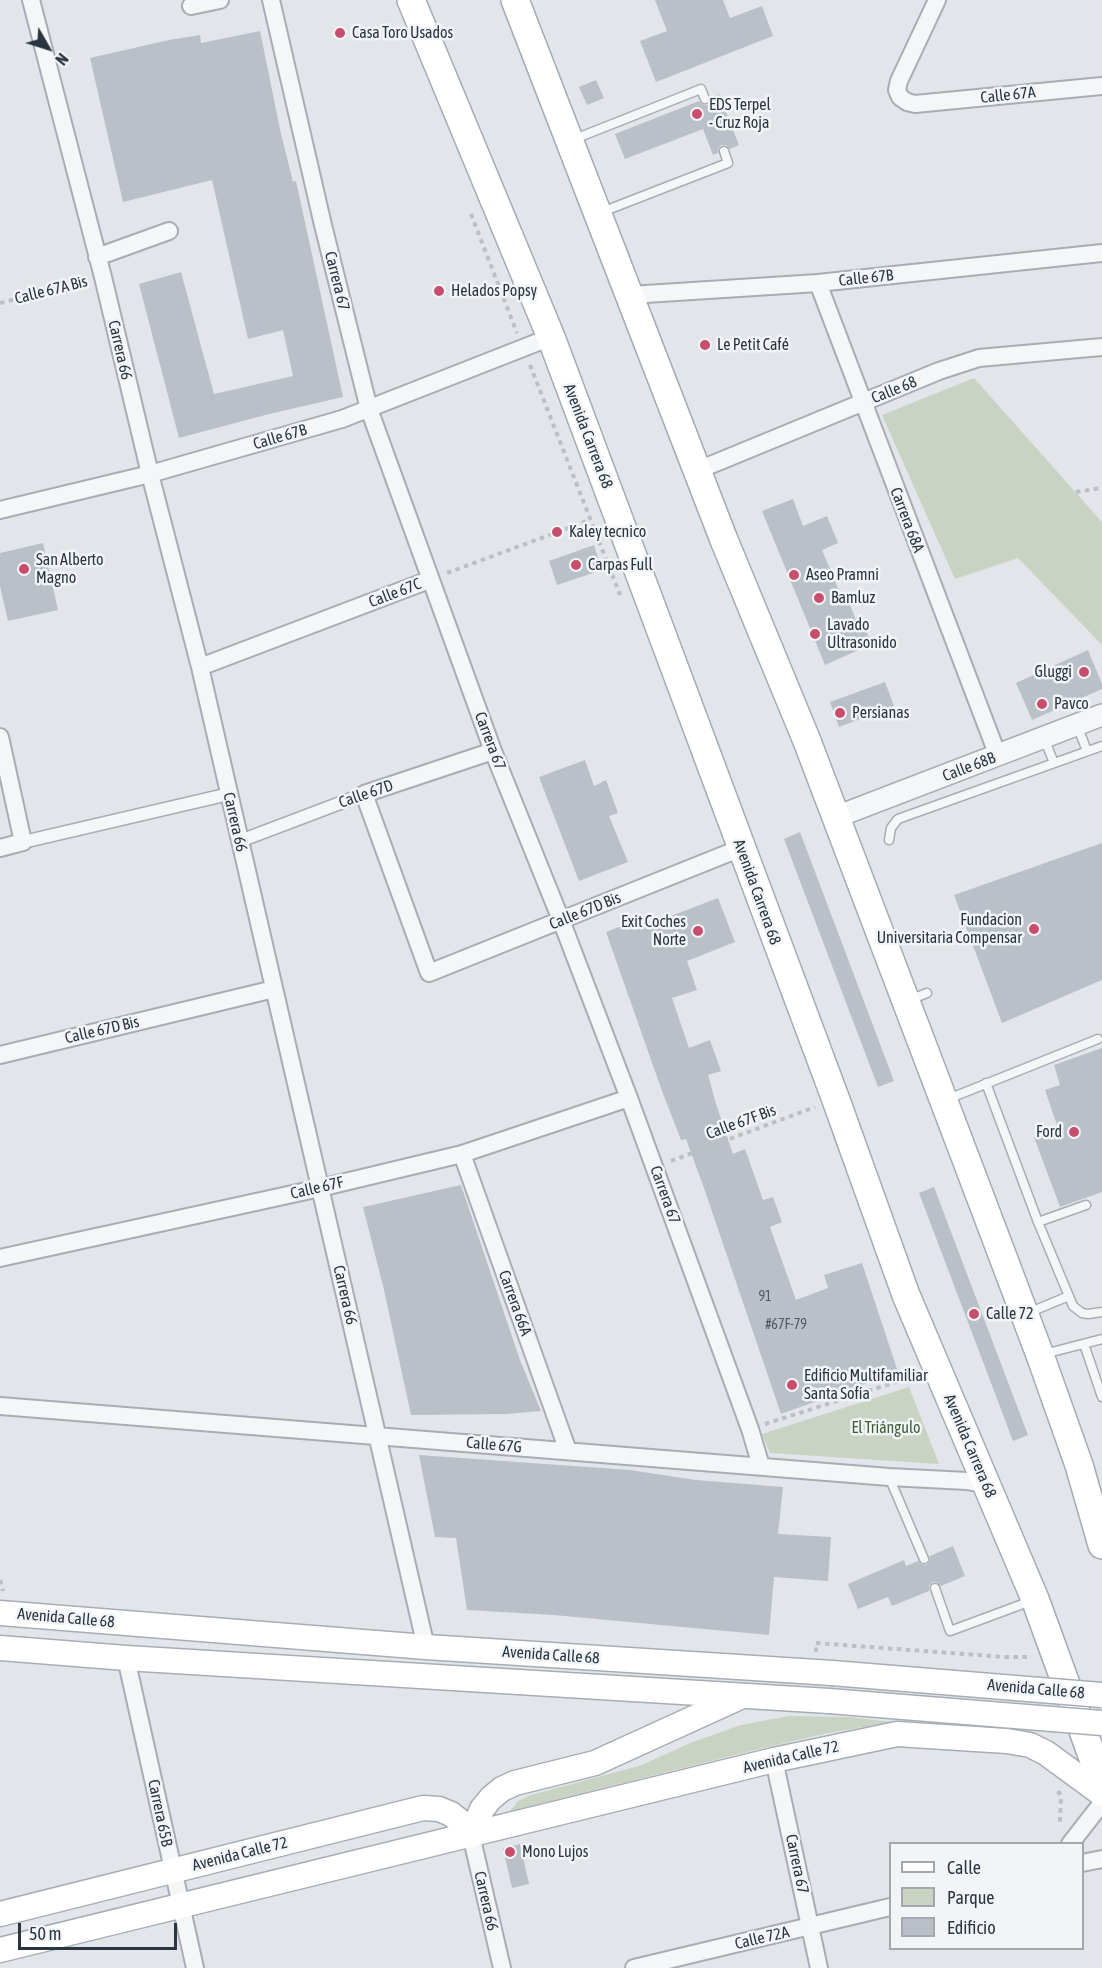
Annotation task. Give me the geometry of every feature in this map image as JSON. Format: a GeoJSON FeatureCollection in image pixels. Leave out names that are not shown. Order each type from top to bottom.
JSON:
{"type":"FeatureCollection","features":[{"type":"Feature","properties":{"kind":"main road","name":"Avenida Carrera 68"},"geometry":{"type":"LineString","coordinates":[[411,0],[551,337],[836,1100],[906,1294],[1035,1599],[1102,1783]]}},
{"type":"Feature","properties":{"kind":"main road"},"geometry":{"type":"LineString","coordinates":[[515,0],[723,540],[792,703],[836,817],[916,997],[942,1101],[1040,1355],[1101,1533]]}},
{"type":"Feature","properties":{"kind":"main road","name":"Avenida Calle 68"},"geometry":{"type":"LineString","coordinates":[[0,1613],[426,1647],[832,1673],[1102,1695]]}},
{"type":"Feature","properties":{"kind":"main road","name":"Avenida Calle 68"},"geometry":{"type":"LineString","coordinates":[[0,1648],[126,1658],[828,1701],[1102,1723]]}},
{"type":"Feature","properties":{"kind":"main road"},"geometry":{"type":"LineString","coordinates":[[471,1835],[482,1809],[502,1789],[515,1783],[595,1763],[742,1697]]}},
{"type":"Feature","properties":{"kind":"main road","name":"Avenida Calle 72"},"geometry":{"type":"LineString","coordinates":[[0,1950],[774,1760],[897,1734],[1007,1741],[1030,1745],[1046,1753],[1102,1794]]}},
{"type":"Feature","properties":{"kind":"main road","name":"Avenida Calle 72"},"geometry":{"type":"LineString","coordinates":[[0,1914],[423,1808],[439,1809],[451,1814],[471,1835]]}},
{"type":"Feature","properties":{"kind":"street","name":"Carrera 66"},"geometry":{"type":"LineString","coordinates":[[31,0],[103,277],[150,474],[200,668],[426,1647]]}},
{"type":"Feature","properties":{"kind":"street"},"geometry":{"type":"LineString","coordinates":[[191,6],[220,0]]}},
{"type":"Feature","properties":{"kind":"street","name":"Carrera 67"},"geometry":{"type":"LineString","coordinates":[[271,0],[320,214],[369,410],[493,751],[561,920],[655,1167],[750,1429],[761,1467]]}},
{"type":"Feature","properties":{"kind":"street","name":"Calle 67A"},"geometry":{"type":"LineString","coordinates":[[937,0],[899,81],[897,90],[900,97],[907,102],[915,104],[1102,86]]}},
{"type":"Feature","properties":{"kind":"street","name":"Calle 67A Bis"},"geometry":{"type":"LineString","coordinates":[[97,257],[169,231]]}},
{"type":"Feature","properties":{"kind":"street","name":"Calle 67B"},"geometry":{"type":"LineString","coordinates":[[630,295],[818,283],[1102,253]]}},
{"type":"Feature","properties":{"kind":"street","name":"Carrera 68A"},"geometry":{"type":"LineString","coordinates":[[818,283],[998,756]]}},
{"type":"Feature","properties":{"kind":"street","name":"Calle 67B"},"geometry":{"type":"LineString","coordinates":[[0,510],[150,474],[325,424],[369,410],[551,337]]}},
{"type":"Feature","properties":{"kind":"street","name":"Calle 68"},"geometry":{"type":"LineString","coordinates":[[696,471],[939,371],[980,358],[1102,347]]}},
{"type":"Feature","properties":{"kind":"street","name":"Calle 67C"},"geometry":{"type":"LineString","coordinates":[[200,668],[429,580]]}},
{"type":"Feature","properties":{"kind":"street","name":"Calle 68B"},"geometry":{"type":"LineString","coordinates":[[836,817],[1102,715]]}},
{"type":"Feature","properties":{"kind":"street"},"geometry":{"type":"LineString","coordinates":[[0,736],[23,842]]}},
{"type":"Feature","properties":{"kind":"street","name":"Calle 67D"},"geometry":{"type":"LineString","coordinates":[[240,841],[364,794],[493,751]]}},
{"type":"Feature","properties":{"kind":"street"},"geometry":{"type":"LineString","coordinates":[[0,848],[229,794]]}},
{"type":"Feature","properties":{"kind":"street","name":"Calle 67D Bis"},"geometry":{"type":"LineString","coordinates":[[364,794],[429,973],[741,848]]}},
{"type":"Feature","properties":{"kind":"street","name":"Calle 67D Bis"},"geometry":{"type":"LineString","coordinates":[[0,1055],[274,989]]}},
{"type":"Feature","properties":{"kind":"street","name":"Calle 67F"},"geometry":{"type":"LineString","coordinates":[[0,1258],[320,1188],[462,1154],[629,1098]]}},
{"type":"Feature","properties":{"kind":"street","name":"Carrera 66A"},"geometry":{"type":"LineString","coordinates":[[462,1154],[568,1451]]}},
{"type":"Feature","properties":{"kind":"street","name":"Calle 67G"},"geometry":{"type":"LineString","coordinates":[[0,1406],[889,1477],[967,1481],[987,1485]]}},
{"type":"Feature","properties":{"kind":"street","name":"Carrera 65B"},"geometry":{"type":"LineString","coordinates":[[126,1658],[195,1968]]}},
{"type":"Feature","properties":{"kind":"street","name":"Carrera 67"},"geometry":{"type":"LineString","coordinates":[[774,1760],[819,1968]]}},
{"type":"Feature","properties":{"kind":"street"},"geometry":{"type":"LineString","coordinates":[[1072,1842],[1102,1803]]}},
{"type":"Feature","properties":{"kind":"street","name":"Carrera 66"},"geometry":{"type":"LineString","coordinates":[[471,1835],[502,1968]]}},
{"type":"Feature","properties":{"kind":"street"},"geometry":{"type":"LineString","coordinates":[[1084,1863],[1102,1859]]}},
{"type":"Feature","properties":{"kind":"street","name":"Calle 72A"},"geometry":{"type":"LineString","coordinates":[[633,1968],[889,1907]]}},
{"type":"Feature","properties":{"kind":"lane"},"geometry":{"type":"LineString","coordinates":[[570,140],[701,89],[705,99]]}},
{"type":"Feature","properties":{"kind":"lane"},"geometry":{"type":"LineString","coordinates":[[599,214],[728,163],[724,151]]}},
{"type":"Feature","properties":{"kind":"lane"},"geometry":{"type":"LineString","coordinates":[[1077,724],[1087,751]]}},
{"type":"Feature","properties":{"kind":"lane"},"geometry":{"type":"LineString","coordinates":[[1044,737],[1054,763]]}},
{"type":"Feature","properties":{"kind":"lane"},"geometry":{"type":"LineString","coordinates":[[889,840],[891,828],[898,819],[1102,746]]}},
{"type":"Feature","properties":{"kind":"lane"},"geometry":{"type":"LineString","coordinates":[[942,1101],[1098,1039]]}},
{"type":"Feature","properties":{"kind":"lane"},"geometry":{"type":"LineString","coordinates":[[986,1083],[1038,1222],[1073,1306],[1082,1313],[1102,1312]]}},
{"type":"Feature","properties":{"kind":"lane"},"geometry":{"type":"LineString","coordinates":[[1038,1222],[1086,1205]]}},
{"type":"Feature","properties":{"kind":"lane"},"geometry":{"type":"LineString","coordinates":[[1025,1315],[1069,1296]]}},
{"type":"Feature","properties":{"kind":"lane"},"geometry":{"type":"LineString","coordinates":[[1040,1355],[1102,1339]]}},
{"type":"Feature","properties":{"kind":"lane"},"geometry":{"type":"LineString","coordinates":[[1084,1344],[1102,1397]]}},
{"type":"Feature","properties":{"kind":"lane"},"geometry":{"type":"LineString","coordinates":[[889,1477],[924,1559]]}},
{"type":"Feature","properties":{"kind":"lane"},"geometry":{"type":"LineString","coordinates":[[935,1588],[951,1631],[1035,1599]]}},
{"type":"Feature","properties":{"kind":"path","name":"Calle 67A Bis"},"geometry":{"type":"LineString","coordinates":[[0,303],[103,277]]}},
{"type":"Feature","properties":{"kind":"path"},"geometry":{"type":"LineString","coordinates":[[1076,492],[1102,488]]}},
{"type":"Feature","properties":{"kind":"path","name":"Calle 67C"},"geometry":{"type":"LineString","coordinates":[[429,580],[590,520]]}},
{"type":"Feature","properties":{"kind":"path","name":"Calle 67F Bis"},"geometry":{"type":"LineString","coordinates":[[655,1167],[836,1100]]}},
{"type":"Feature","properties":{"kind":"path"},"geometry":{"type":"LineString","coordinates":[[750,1429],[924,1373]]}},
{"type":"Feature","properties":{"kind":"path"},"geometry":{"type":"LineString","coordinates":[[815,1656],[816,1643],[1029,1657],[1059,1662]]}},
{"type":"Feature","properties":{"kind":"green space"},"geometry":{"type":"Polygon","coordinates":[[[974,378],[1102,522],[1102,645],[1018,558],[955,579],[882,415],[974,378]]]}},
{"type":"Feature","properties":{"kind":"green space","name":"El Triángulo"},"geometry":{"type":"Polygon","coordinates":[[[909,1387],[939,1464],[770,1453],[762,1434],[909,1387]]]}},
{"type":"Feature","properties":{"kind":"green space"},"geometry":{"type":"Polygon","coordinates":[[[789,1716],[848,1717],[893,1722],[828,1733],[510,1811],[518,1801],[531,1795],[642,1765],[690,1743],[741,1725],[789,1716]]]}},
{"type":"Feature","properties":{"kind":"building"},"geometry":{"type":"Polygon","coordinates":[[[655,0],[723,0],[730,18],[762,6],[773,36],[656,82],[640,41],[667,31],[655,0]]]}},
{"type":"Feature","properties":{"kind":"building"},"geometry":{"type":"Polygon","coordinates":[[[260,31],[281,134],[293,182],[296,181],[343,397],[179,438],[139,284],[181,272],[214,394],[293,376],[283,330],[248,339],[212,180],[123,202],[90,58],[200,35],[201,43],[260,31]]]}},
{"type":"Feature","properties":{"kind":"building"},"geometry":{"type":"Polygon","coordinates":[[[596,80],[604,98],[587,105],[579,87],[596,80]]]}},
{"type":"Feature","properties":{"kind":"building","name":"EDS Terpel - Cruz Roja"},"geometry":{"type":"Polygon","coordinates":[[[719,94],[739,145],[730,149],[726,145],[721,145],[718,153],[713,155],[703,129],[625,159],[615,134],[699,101],[707,105],[711,97],[719,94]]]}},
{"type":"Feature","properties":{"kind":"building"},"geometry":{"type":"Polygon","coordinates":[[[793,499],[803,526],[827,516],[838,543],[822,550],[844,603],[849,602],[860,631],[865,628],[872,644],[825,665],[762,511],[793,499]]]}},
{"type":"Feature","properties":{"kind":"building","name":"San Alberto Magno"},"geometry":{"type":"Polygon","coordinates":[[[43,543],[58,610],[8,621],[0,586],[0,553],[43,543]]]}},
{"type":"Feature","properties":{"kind":"building","name":"Carpas Full"},"geometry":{"type":"Polygon","coordinates":[[[594,545],[602,570],[557,585],[549,561],[594,545]]]}},
{"type":"Feature","properties":{"kind":"building"},"geometry":{"type":"Polygon","coordinates":[[[1088,650],[1102,689],[1032,720],[1016,683],[1088,650]]]}},
{"type":"Feature","properties":{"kind":"building"},"geometry":{"type":"Polygon","coordinates":[[[885,682],[894,706],[839,727],[830,702],[885,682]]]}},
{"type":"Feature","properties":{"kind":"building"},"geometry":{"type":"Polygon","coordinates":[[[585,760],[594,786],[606,780],[618,813],[609,816],[628,862],[579,881],[539,777],[585,760]]]}},
{"type":"Feature","properties":{"kind":"building"},"geometry":{"type":"Polygon","coordinates":[[[800,832],[894,1081],[878,1087],[784,839],[800,832]]]}},
{"type":"Feature","properties":{"kind":"building","name":"Fundacion Universitaria Compensar"},"geometry":{"type":"Polygon","coordinates":[[[1102,843],[1102,980],[1002,1023],[954,895],[1102,843]]]}},
{"type":"Feature","properties":{"kind":"building"},"geometry":{"type":"Polygon","coordinates":[[[718,898],[735,942],[687,961],[697,990],[672,998],[689,1048],[710,1040],[721,1071],[708,1075],[716,1104],[733,1154],[745,1149],[763,1200],[773,1197],[782,1222],[770,1227],[796,1300],[828,1288],[824,1275],[862,1263],[898,1372],[781,1414],[705,1191],[686,1139],[681,1140],[662,1091],[606,932],[647,916],[650,924],[718,898]]]}},
{"type":"Feature","properties":{"kind":"building","name":"Ford"},"geometry":{"type":"Polygon","coordinates":[[[1102,1048],[1102,1192],[1060,1207],[1034,1137],[1058,1128],[1045,1090],[1060,1085],[1054,1065],[1102,1048]]]}},
{"type":"Feature","properties":{"kind":"building"},"geometry":{"type":"Polygon","coordinates":[[[461,1185],[520,1360],[541,1411],[506,1414],[411,1415],[363,1207],[461,1185]]]}},
{"type":"Feature","properties":{"kind":"building","name":"Calle 72"},"geometry":{"type":"Polygon","coordinates":[[[934,1187],[1028,1435],[1013,1441],[919,1193],[934,1187]]]}},
{"type":"Feature","properties":{"kind":"building"},"geometry":{"type":"Polygon","coordinates":[[[419,1455],[630,1470],[696,1480],[783,1487],[778,1534],[831,1537],[828,1581],[774,1577],[769,1635],[554,1615],[467,1610],[456,1538],[435,1537],[419,1455]]]}},
{"type":"Feature","properties":{"kind":"building"},"geometry":{"type":"Polygon","coordinates":[[[953,1546],[965,1576],[941,1586],[937,1582],[932,1582],[929,1591],[892,1606],[888,1597],[858,1609],[848,1584],[904,1560],[906,1566],[918,1561],[926,1565],[930,1556],[953,1546]]]}},
{"type":"Feature","properties":{"kind":"building"},"geometry":{"type":"Polygon","coordinates":[[[520,1844],[529,1884],[512,1888],[503,1848],[520,1844]]]}},
{"type":"Feature","properties":{"kind":"place","name":"Casa Toro Usados"},"geometry":{"type":"Point","coordinates":[340,33]}},
{"type":"Feature","properties":{"kind":"place","name":"EDS Terpel - Cruz Roja"},"geometry":{"type":"Point","coordinates":[697,114]}},
{"type":"Feature","properties":{"kind":"place","name":"Helados Popsy"},"geometry":{"type":"Point","coordinates":[439,291]}},
{"type":"Feature","properties":{"kind":"place","name":"Le Petit Café"},"geometry":{"type":"Point","coordinates":[705,345]}},
{"type":"Feature","properties":{"kind":"place","name":"Kaley tecnico"},"geometry":{"type":"Point","coordinates":[557,532]}},
{"type":"Feature","properties":{"kind":"place","name":"Carpas Full"},"geometry":{"type":"Point","coordinates":[576,565]}},
{"type":"Feature","properties":{"kind":"place","name":"San Alberto Magno"},"geometry":{"type":"Point","coordinates":[24,569]}},
{"type":"Feature","properties":{"kind":"place","name":"Aseo Pramni"},"geometry":{"type":"Point","coordinates":[794,575]}},
{"type":"Feature","properties":{"kind":"place","name":"Bamluz"},"geometry":{"type":"Point","coordinates":[819,598]}},
{"type":"Feature","properties":{"kind":"place","name":"Lavado Ultrasonido"},"geometry":{"type":"Point","coordinates":[815,634]}},
{"type":"Feature","properties":{"kind":"place","name":"Gluggi"},"geometry":{"type":"Point","coordinates":[1084,672]}},
{"type":"Feature","properties":{"kind":"place","name":"Pavco"},"geometry":{"type":"Point","coordinates":[1042,704]}},
{"type":"Feature","properties":{"kind":"place","name":"Persianas"},"geometry":{"type":"Point","coordinates":[840,713]}},
{"type":"Feature","properties":{"kind":"place","name":"Fundacion Universitaria Compensar"},"geometry":{"type":"Point","coordinates":[1034,929]}},
{"type":"Feature","properties":{"kind":"place","name":"Exit Coches Norte"},"geometry":{"type":"Point","coordinates":[698,931]}},
{"type":"Feature","properties":{"kind":"place","name":"Ford"},"geometry":{"type":"Point","coordinates":[1074,1132]}},
{"type":"Feature","properties":{"kind":"place","name":"Calle 72"},"geometry":{"type":"Point","coordinates":[974,1314]}},
{"type":"Feature","properties":{"kind":"place","name":"Edificio Multifamiliar Santa Sofía"},"geometry":{"type":"Point","coordinates":[792,1385]}},
{"type":"Feature","properties":{"kind":"place","name":"Mono Lujos"},"geometry":{"type":"Point","coordinates":[510,1852]}}]}
